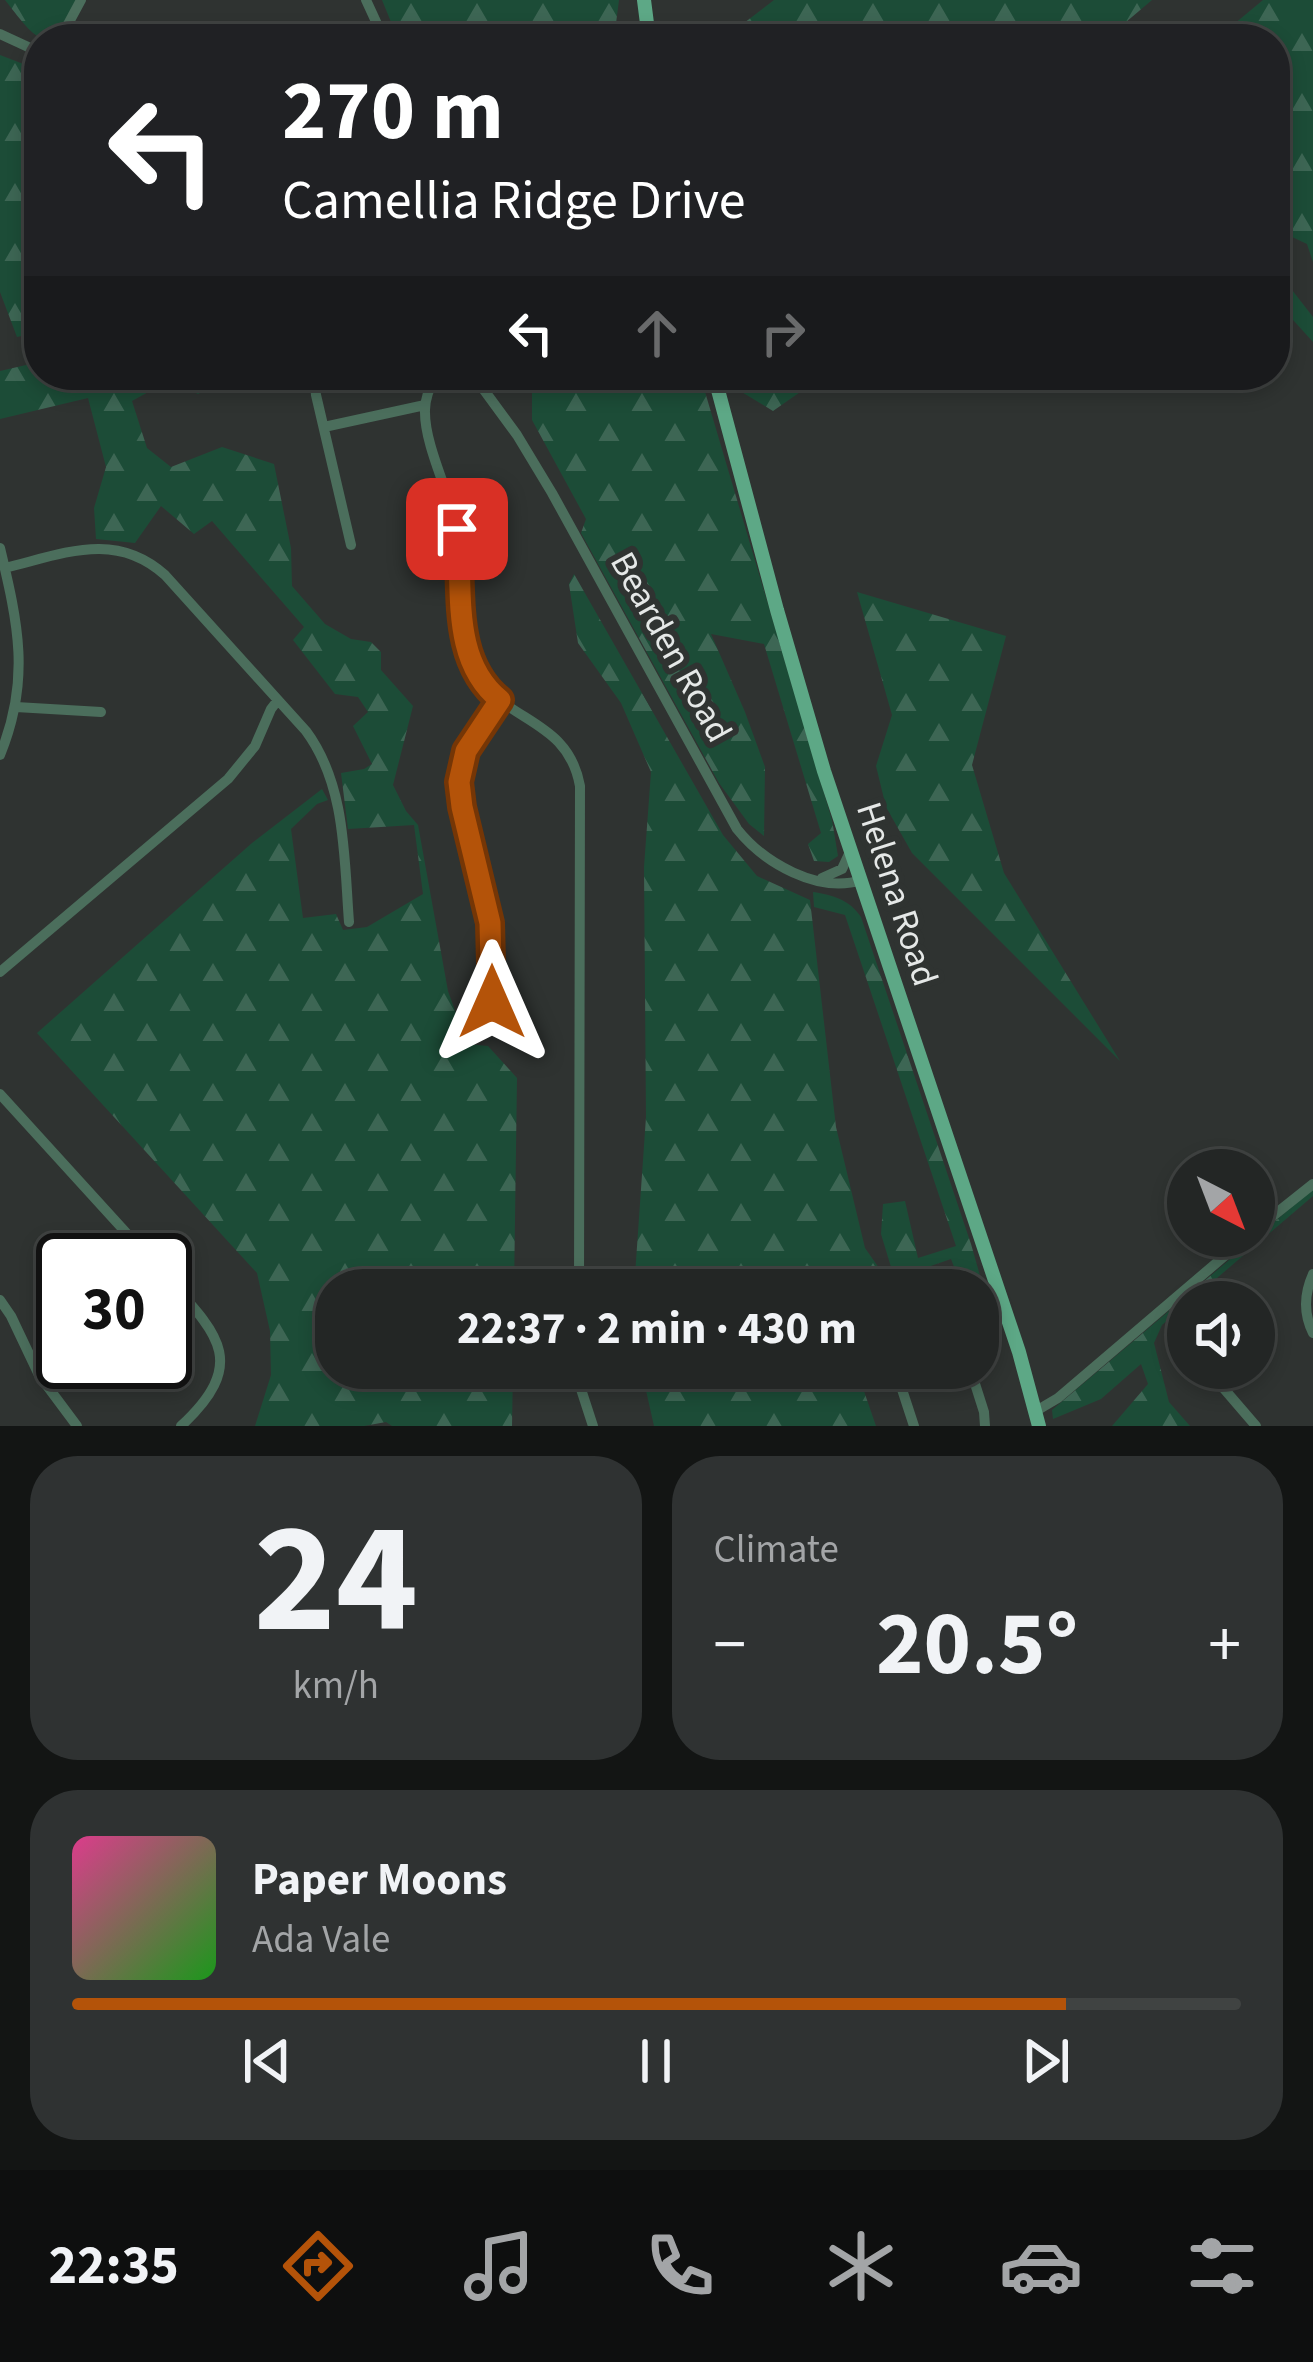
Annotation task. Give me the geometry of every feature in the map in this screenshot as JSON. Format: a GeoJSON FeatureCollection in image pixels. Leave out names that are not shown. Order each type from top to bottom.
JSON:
{"type":"FeatureCollection","features":[{"type":"Feature","properties":{"kind":"main road","name":"Helena Road"},"geometry":{"type":"LineString","coordinates":[[718,390],[802,699],[992,1269]]}},
{"type":"Feature","properties":{"kind":"main road","name":"Helena Road"},"geometry":{"type":"LineString","coordinates":[[999,1291],[1038,1418]]}},
{"type":"Feature","properties":{"kind":"street"},"geometry":{"type":"LineString","coordinates":[[317,390],[351,545]]}},
{"type":"Feature","properties":{"kind":"street"},"geometry":{"type":"LineString","coordinates":[[431,390],[426,424],[457,529],[467,651],[477,674],[500,700],[557,738],[574,765],[580,786],[579,1269]]}},
{"type":"Feature","properties":{"kind":"street","name":"Bearden Road"},"geometry":{"type":"LineString","coordinates":[[484,390],[552,493],[737,829],[775,864],[800,876],[848,884],[862,880]]}},
{"type":"Feature","properties":{"kind":"street"},"geometry":{"type":"LineString","coordinates":[[324,427],[425,406]]}},
{"type":"Feature","properties":{"kind":"street"},"geometry":{"type":"LineString","coordinates":[[0,548],[19,640],[20,669],[16,707],[0,755]]}},
{"type":"Feature","properties":{"kind":"street"},"geometry":{"type":"LineString","coordinates":[[5,568],[93,548],[119,549],[138,555],[165,575],[314,743],[334,786],[349,922]]}},
{"type":"Feature","properties":{"kind":"street"},"geometry":{"type":"LineString","coordinates":[[0,972],[228,779],[249,755],[278,700]]}},
{"type":"Feature","properties":{"kind":"street"},"geometry":{"type":"LineString","coordinates":[[483,1024],[492,1002],[492,939],[459,782],[466,751],[500,700]]}},
{"type":"Feature","properties":{"kind":"street"},"geometry":{"type":"LineString","coordinates":[[16,707],[101,712]]}},
{"type":"Feature","properties":{"kind":"street"},"geometry":{"type":"LineString","coordinates":[[815,879],[842,869],[851,849]]}},
{"type":"Feature","properties":{"kind":"street"},"geometry":{"type":"LineString","coordinates":[[0,1094],[126,1233]]}},
{"type":"Feature","properties":{"kind":"street"},"geometry":{"type":"LineString","coordinates":[[1275,1214],[1313,1184]]}},
{"type":"Feature","properties":{"kind":"street"},"geometry":{"type":"LineString","coordinates":[[1038,1418],[1223,1257]]}},
{"type":"Feature","properties":{"kind":"street"},"geometry":{"type":"LineString","coordinates":[[1313,1274],[1305,1307],[1313,1333]]}},
{"type":"Feature","properties":{"kind":"street"},"geometry":{"type":"LineString","coordinates":[[0,1300],[46,1388],[77,1426]]}},
{"type":"Feature","properties":{"kind":"street"},"geometry":{"type":"LineString","coordinates":[[181,1426],[214,1389],[218,1372],[219,1355],[209,1325],[192,1306]]}},
{"type":"Feature","properties":{"kind":"street"},"geometry":{"type":"LineString","coordinates":[[581,1389],[593,1426]]}},
{"type":"Feature","properties":{"kind":"street"},"geometry":{"type":"LineString","coordinates":[[902,1389],[914,1426]]}},
{"type":"Feature","properties":{"kind":"street"},"geometry":{"type":"LineString","coordinates":[[977,1389],[985,1426]]}},
{"type":"Feature","properties":{"kind":"street"},"geometry":{"type":"LineString","coordinates":[[1224,1389],[1256,1426]]}},
{"type":"Feature","properties":{"kind":"green space"},"geometry":{"type":"Polygon","coordinates":[[[5,0],[78,0],[62,24],[25,24],[5,0]]]}},
{"type":"Feature","properties":{"kind":"green space"},"geometry":{"type":"Polygon","coordinates":[[[382,0],[619,0],[616,24],[392,24],[382,0]]]}},
{"type":"Feature","properties":{"kind":"green space"},"geometry":{"type":"Polygon","coordinates":[[[774,0],[1152,0],[1124,24],[743,24],[774,0]]]}},
{"type":"Feature","properties":{"kind":"green space"},"geometry":{"type":"Polygon","coordinates":[[[1263,0],[1313,0],[1313,262],[1307,244],[1290,236],[1290,24],[1234,24],[1263,0]]]}},
{"type":"Feature","properties":{"kind":"green space"},"geometry":{"type":"Polygon","coordinates":[[[0,55],[24,64],[24,335],[17,337],[0,292],[0,55]]]}},
{"type":"Feature","properties":{"kind":"green space"},"geometry":{"type":"Polygon","coordinates":[[[1290,287],[1313,317],[1313,342],[1290,317],[1290,287]]]}},
{"type":"Feature","properties":{"kind":"green space"},"geometry":{"type":"Polygon","coordinates":[[[24,365],[24,390],[152,390],[132,401],[147,448],[171,467],[222,447],[274,464],[291,548],[292,586],[325,624],[351,639],[371,642],[381,652],[381,670],[413,706],[393,785],[418,825],[448,991],[467,1044],[488,1046],[517,1078],[514,1269],[315,1269],[315,1389],[513,1389],[512,1426],[392,1426],[386,1422],[255,1426],[271,1375],[270,1331],[257,1273],[37,1033],[252,843],[322,789],[328,800],[317,804],[291,829],[303,918],[336,914],[343,930],[367,927],[423,894],[414,825],[348,829],[341,773],[372,764],[353,726],[368,712],[358,697],[335,694],[293,640],[304,627],[212,521],[194,534],[161,506],[135,543],[96,539],[94,508],[106,467],[88,398],[0,419],[0,371],[24,365]]]}},
{"type":"Feature","properties":{"kind":"green space"},"geometry":{"type":"Polygon","coordinates":[[[532,390],[704,390],[832,820],[838,856],[829,862],[814,861],[808,844],[821,833],[764,644],[711,634],[765,767],[764,836],[749,824],[719,783],[581,533],[586,519],[532,420],[532,390]]]}},
{"type":"Feature","properties":{"kind":"green space"},"geometry":{"type":"Polygon","coordinates":[[[740,390],[803,390],[773,411],[740,390]]]}},
{"type":"Feature","properties":{"kind":"green space"},"geometry":{"type":"Polygon","coordinates":[[[574,574],[723,835],[757,876],[810,900],[836,1127],[865,1248],[879,1268],[891,1267],[881,1234],[883,1204],[905,1201],[918,1258],[956,1246],[845,915],[814,907],[813,892],[840,899],[861,917],[978,1269],[955,1269],[951,1259],[922,1269],[635,1269],[646,1117],[644,867],[651,772],[621,703],[578,643],[569,584],[574,574]]]}},
{"type":"Feature","properties":{"kind":"green space"},"geometry":{"type":"Polygon","coordinates":[[[857,592],[1006,636],[972,765],[1004,873],[1120,1061],[912,853],[886,807],[876,766],[892,715],[857,592]]]}},
{"type":"Feature","properties":{"kind":"green space"},"geometry":{"type":"Polygon","coordinates":[[[1313,1189],[1313,1196],[1275,1228],[1275,1221],[1313,1189]]]}},
{"type":"Feature","properties":{"kind":"green space"},"geometry":{"type":"Polygon","coordinates":[[[1233,1257],[1242,1257],[1214,1281],[1204,1281],[1233,1257]]]}},
{"type":"Feature","properties":{"kind":"green space"},"geometry":{"type":"Polygon","coordinates":[[[1167,1313],[1154,1343],[1169,1402],[1190,1426],[1112,1426],[1148,1384],[1141,1364],[1101,1399],[1053,1419],[1052,1410],[1167,1313]]]}},
{"type":"Feature","properties":{"kind":"green space"},"geometry":{"type":"Polygon","coordinates":[[[646,1389],[863,1389],[876,1426],[654,1426],[646,1389]]]}},
{"type":"Feature","properties":{"kind":"route"},"geometry":{"type":"LineString","coordinates":[[457,529],[467,651],[477,674],[500,700],[466,751],[459,782],[490,923],[492,1002]]}}]}
